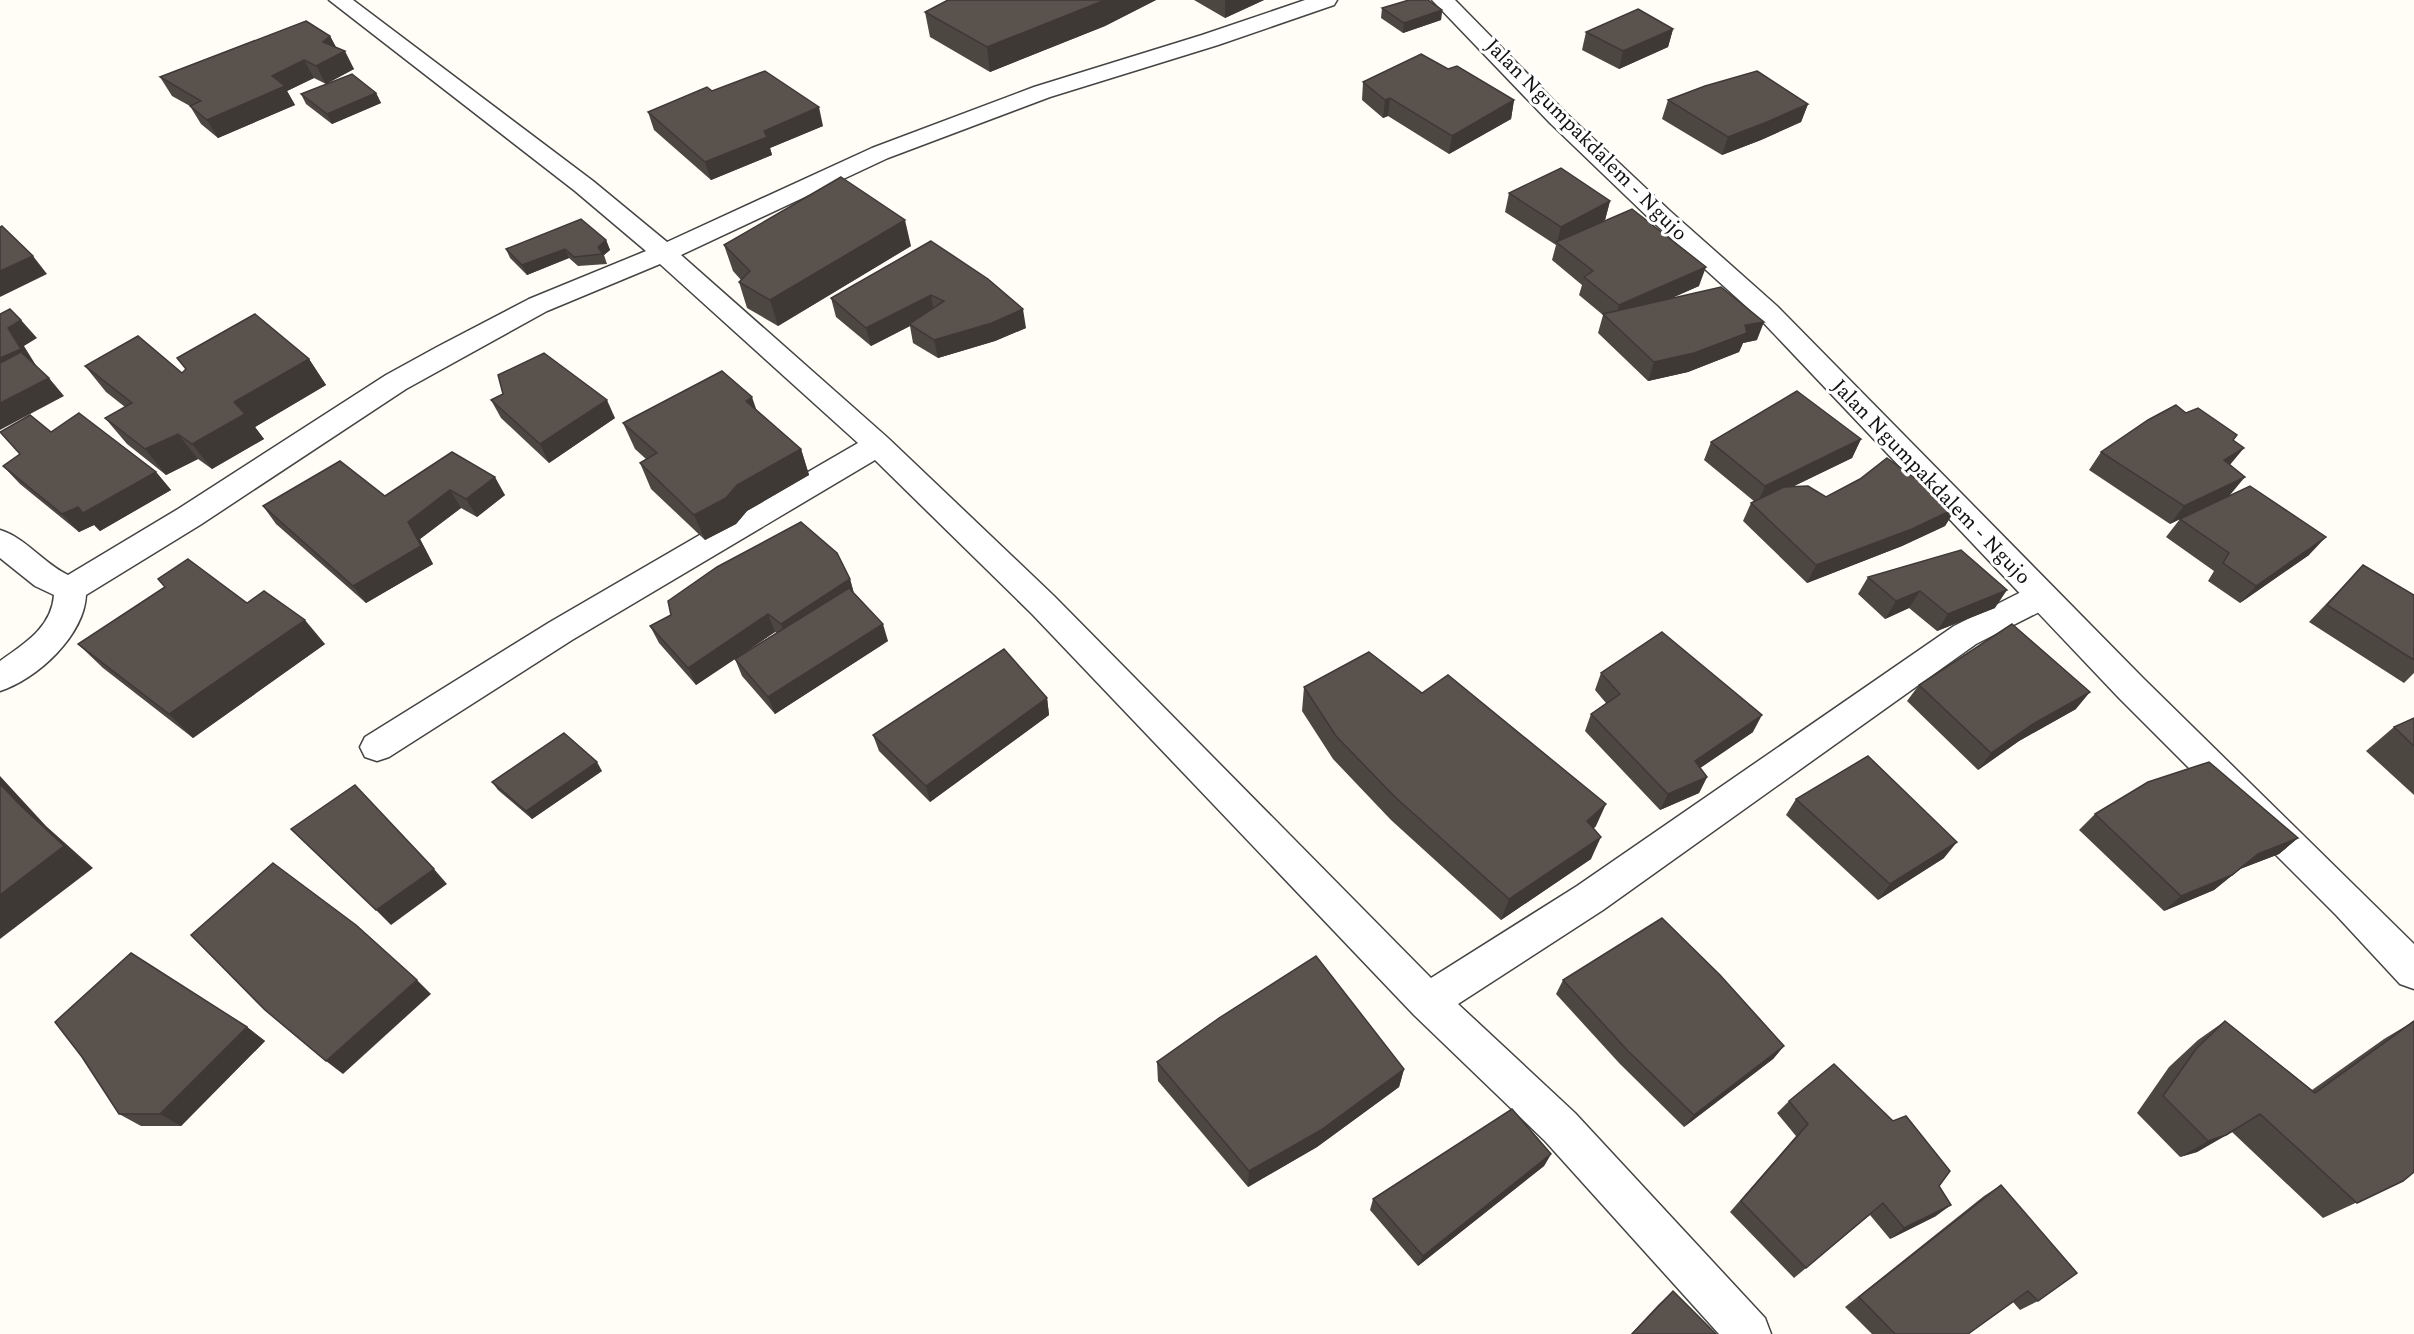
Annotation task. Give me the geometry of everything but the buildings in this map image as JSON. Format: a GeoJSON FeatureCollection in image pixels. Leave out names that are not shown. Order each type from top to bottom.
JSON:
{"type":"FeatureCollection","features":[{"type":"Feature","properties":{"kind":"street"},"geometry":{"type":"LineString","coordinates":[[340,0],[584,186],[664,253],[878,446],[1043,605],[1428,1002],[1560,1127],[1749,1334]]}},
{"type":"Feature","properties":{"kind":"street"},"geometry":{"type":"LineString","coordinates":[[70,589],[189,517],[396,382],[538,305],[664,253],[880,153],[1042,92],[1210,40],[1326,0]]}},
{"type":"Feature","properties":{"kind":"street","name":"Jalan Ngumpakdalem - Ngujo"},"geometry":{"type":"LineString","coordinates":[[1443,0],[1472,27],[1558,118],[1661,216],[1768,312],[2042,596],[2414,971]]}},
{"type":"Feature","properties":{"kind":"street"},"geometry":{"type":"LineString","coordinates":[[377,747],[561,631],[732,532],[825,474],[878,446]]}},
{"type":"Feature","properties":{"kind":"street"},"geometry":{"type":"LineString","coordinates":[[0,541],[46,578],[70,589]]}},
{"type":"Feature","properties":{"kind":"street"},"geometry":{"type":"LineString","coordinates":[[0,678],[41,648],[61,627],[71,604],[70,589]]}},
{"type":"Feature","properties":{"kind":"street"},"geometry":{"type":"LineString","coordinates":[[1428,1002],[1590,898],[1965,635],[2042,596]]}}]}
